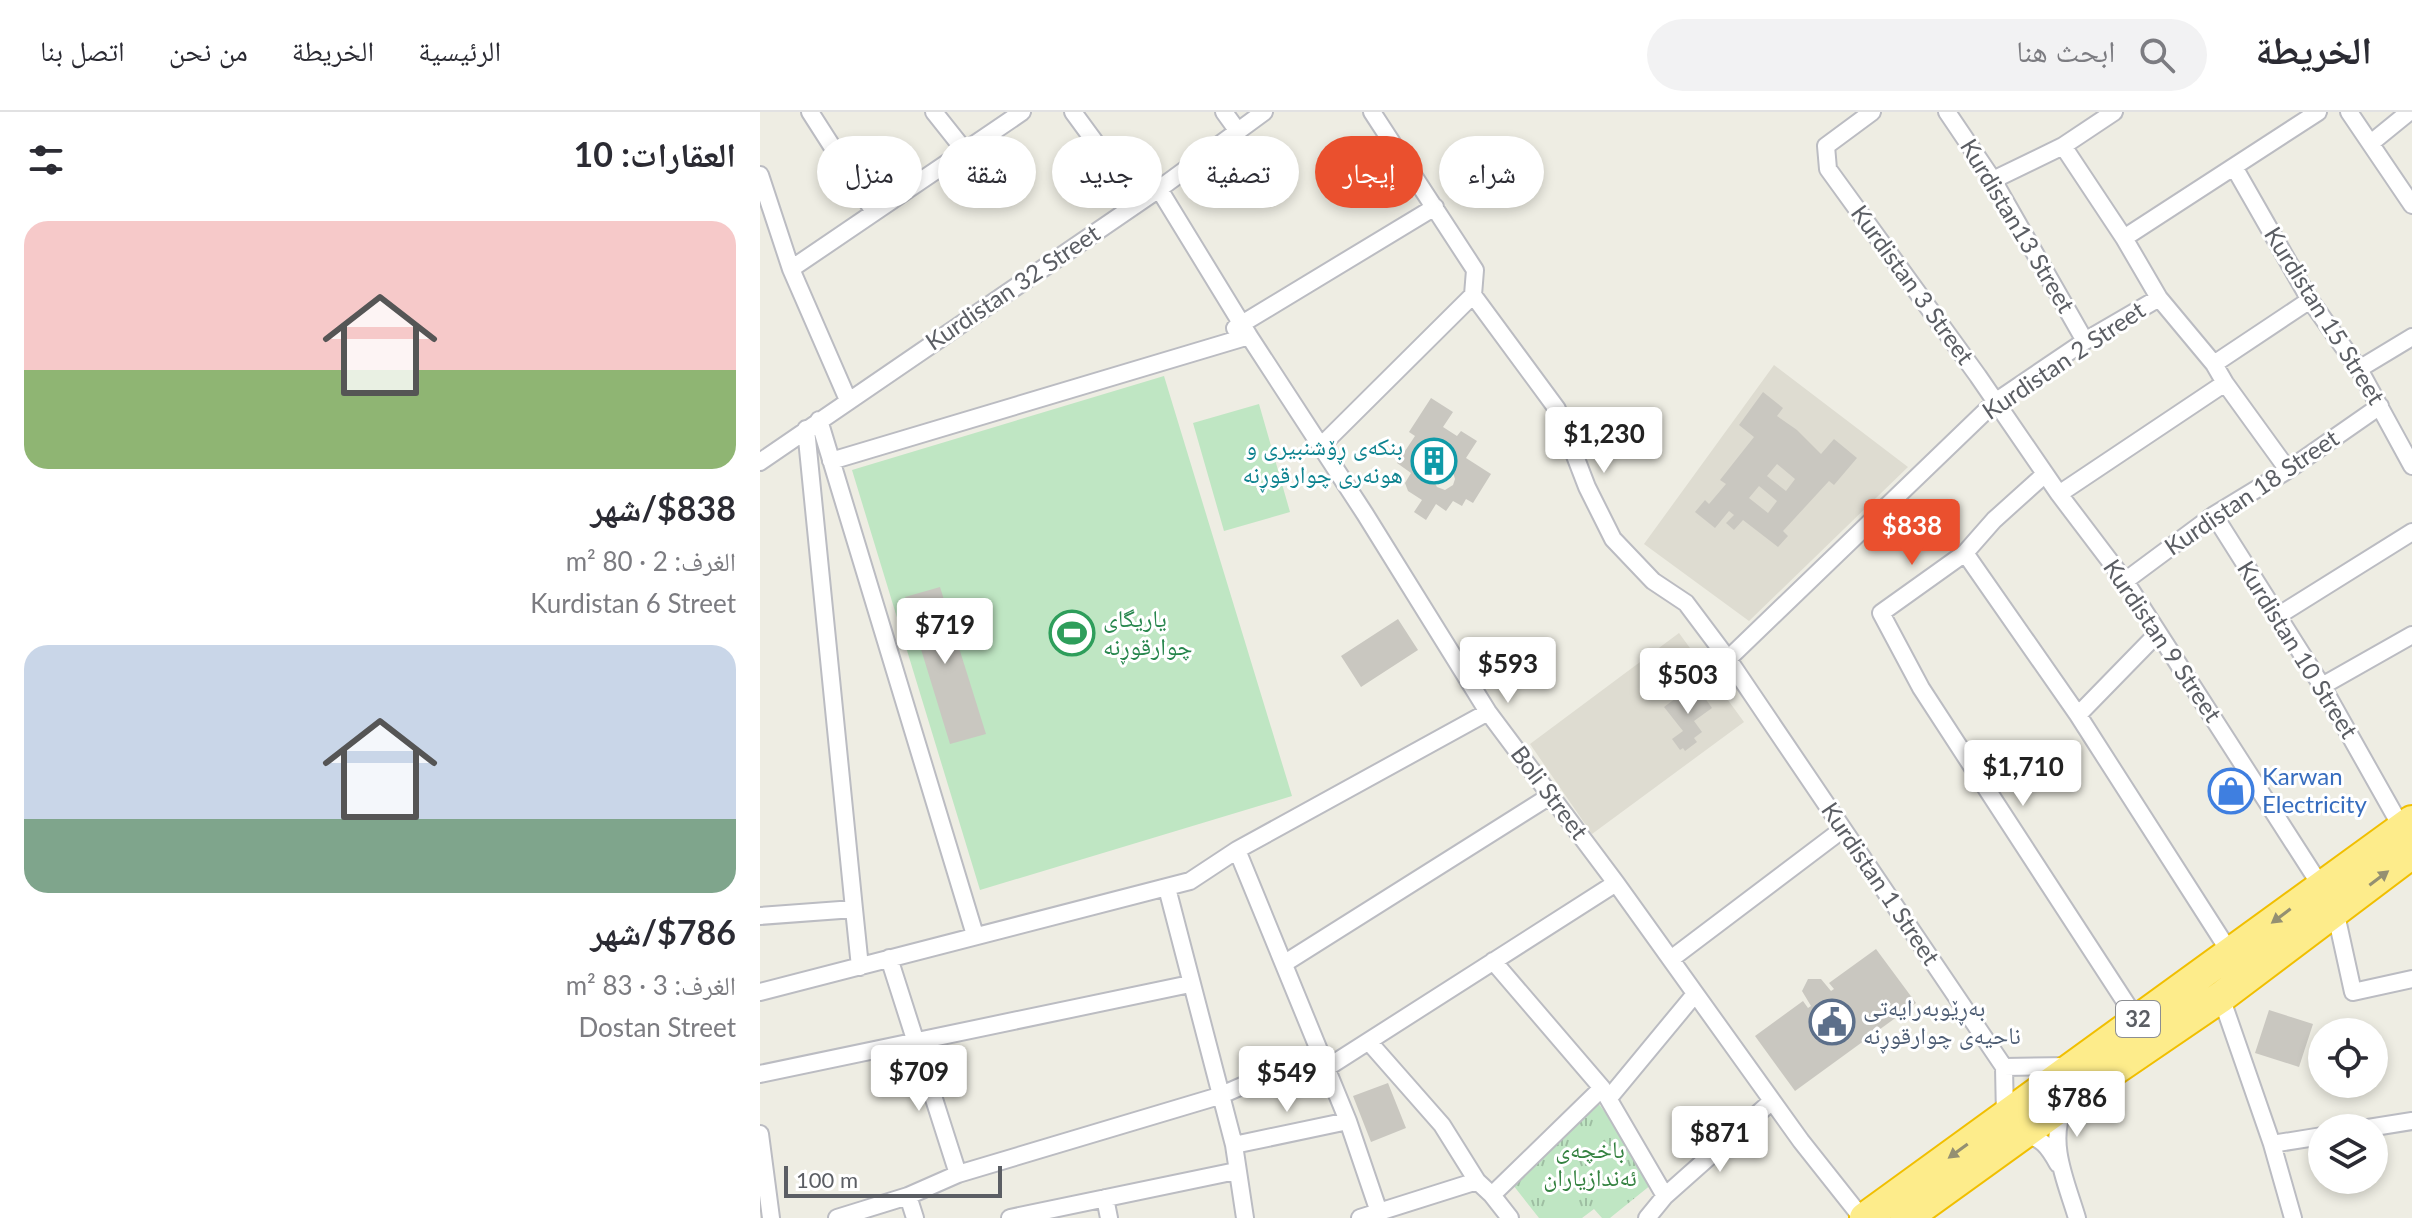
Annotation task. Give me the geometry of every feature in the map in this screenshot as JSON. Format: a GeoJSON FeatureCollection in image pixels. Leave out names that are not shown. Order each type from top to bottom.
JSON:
{"type":"FeatureCollection","features":[{"type":"Feature","properties":{"kind":"highway","name":"32"},"geometry":{"type":"LineString","coordinates":[[1863,1218],[2013,1126],[2067,1102],[2221,997],[2328,898],[2409,834]]}},
{"type":"Feature","properties":{"kind":"highway","name":"32"},"geometry":{"type":"LineString","coordinates":[[1906,1218],[2013,1126],[2077,1065],[2231,954],[2328,898]]}},
{"type":"Feature","properties":{"kind":"street"},"geometry":{"type":"LineString","coordinates":[[810,112],[874,212]]}},
{"type":"Feature","properties":{"kind":"street"},"geometry":{"type":"LineString","coordinates":[[934,112],[953,136]]}},
{"type":"Feature","properties":{"kind":"street"},"geometry":{"type":"LineString","coordinates":[[987,136],[1022,112]]}},
{"type":"Feature","properties":{"kind":"street"},"geometry":{"type":"LineString","coordinates":[[1073,112],[1091,136]]}},
{"type":"Feature","properties":{"kind":"street"},"geometry":{"type":"LineString","coordinates":[[1224,112],[1237,130]]}},
{"type":"Feature","properties":{"kind":"street","name":"Kurdistan 32 Street"},"geometry":{"type":"LineString","coordinates":[[1162,187],[1264,112]]}},
{"type":"Feature","properties":{"kind":"street"},"geometry":{"type":"LineString","coordinates":[[1321,446],[1473,295],[1475,270],[1372,112]]}},
{"type":"Feature","properties":{"kind":"street","name":"Kurdistan 3 Street"},"geometry":{"type":"LineString","coordinates":[[1872,112],[1826,146],[1828,169],[1995,402]]}},
{"type":"Feature","properties":{"kind":"street","name":"Kurdistan13 Street"},"geometry":{"type":"LineString","coordinates":[[1947,112],[1993,180],[2085,341]]}},
{"type":"Feature","properties":{"kind":"street"},"geometry":{"type":"LineString","coordinates":[[1993,180],[2063,146],[2114,112]]}},
{"type":"Feature","properties":{"kind":"street"},"geometry":{"type":"LineString","coordinates":[[2124,238],[2318,112]]}},
{"type":"Feature","properties":{"kind":"street"},"geometry":{"type":"LineString","coordinates":[[2349,112],[2412,205]]}},
{"type":"Feature","properties":{"kind":"street"},"geometry":{"type":"LineString","coordinates":[[2371,143],[2409,112]]}},
{"type":"Feature","properties":{"kind":"street"},"geometry":{"type":"LineString","coordinates":[[2063,146],[2124,238],[2159,298],[2214,364],[2288,470]]}},
{"type":"Feature","properties":{"kind":"street","name":"Kurdistan 15 Street"},"geometry":{"type":"LineString","coordinates":[[2234,167],[2310,300],[2359,369],[2412,466]]}},
{"type":"Feature","properties":{"kind":"street"},"geometry":{"type":"LineString","coordinates":[[791,269],[938,169]]}},
{"type":"Feature","properties":{"kind":"street"},"geometry":{"type":"LineString","coordinates":[[760,175],[791,269],[848,400]]}},
{"type":"Feature","properties":{"kind":"street","name":"Boli Street"},"geometry":{"type":"LineString","coordinates":[[1162,194],[1488,712],[1616,883],[1772,1101],[1863,1218]]}},
{"type":"Feature","properties":{"kind":"street"},"geometry":{"type":"LineString","coordinates":[[831,461],[1192,353],[1246,330],[1435,207]]}},
{"type":"Feature","properties":{"kind":"street","name":"Kurdistan 32 Street"},"geometry":{"type":"LineString","coordinates":[[761,457],[1130,208]]}},
{"type":"Feature","properties":{"kind":"street","name":"Kurdistan 1 Street"},"geometry":{"type":"LineString","coordinates":[[1473,295],[1557,409],[1587,487],[1613,539],[1653,581],[1686,603],[1728,659],[2004,1067]]}},
{"type":"Feature","properties":{"kind":"street","name":"Kurdistan 2 Street"},"geometry":{"type":"LineString","coordinates":[[1728,659],[1995,402],[2085,341],[2159,298]]}},
{"type":"Feature","properties":{"kind":"street"},"geometry":{"type":"LineString","coordinates":[[2214,364],[2310,300]]}},
{"type":"Feature","properties":{"kind":"street"},"geometry":{"type":"LineString","coordinates":[[2359,369],[2412,337]]}},
{"type":"Feature","properties":{"kind":"street"},"geometry":{"type":"LineString","coordinates":[[2059,494],[2225,383]]}},
{"type":"Feature","properties":{"kind":"street","name":"Kurdistan 9 Street"},"geometry":{"type":"LineString","coordinates":[[1995,402],[2125,581],[2328,898]]}},
{"type":"Feature","properties":{"kind":"street","name":"Kurdistan 18 Street"},"geometry":{"type":"LineString","coordinates":[[2125,581],[2214,515],[2288,470],[2380,406]]}},
{"type":"Feature","properties":{"kind":"street"},"geometry":{"type":"LineString","coordinates":[[812,425],[831,461],[975,935]]}},
{"type":"Feature","properties":{"kind":"street"},"geometry":{"type":"LineString","coordinates":[[812,425],[860,967]]}},
{"type":"Feature","properties":{"kind":"street"},"geometry":{"type":"LineString","coordinates":[[2045,474],[1994,520],[1965,553],[1881,613],[1921,688],[2137,1020]]}},
{"type":"Feature","properties":{"kind":"street","name":"Kurdistan 10 Street"},"geometry":{"type":"LineString","coordinates":[[2214,515],[2322,686],[2409,834]]}},
{"type":"Feature","properties":{"kind":"street"},"geometry":{"type":"LineString","coordinates":[[2276,617],[2412,532]]}},
{"type":"Feature","properties":{"kind":"street"},"geometry":{"type":"LineString","coordinates":[[1965,553],[2078,715],[2231,954]]}},
{"type":"Feature","properties":{"kind":"street"},"geometry":{"type":"LineString","coordinates":[[2078,715],[2158,633]]}},
{"type":"Feature","properties":{"kind":"street"},"geometry":{"type":"LineString","coordinates":[[2322,686],[2412,635]]}},
{"type":"Feature","properties":{"kind":"street"},"geometry":{"type":"LineString","coordinates":[[760,992],[1190,881],[1237,850],[1488,712]]}},
{"type":"Feature","properties":{"kind":"street"},"geometry":{"type":"LineString","coordinates":[[1285,963],[1550,796]]}},
{"type":"Feature","properties":{"kind":"street"},"geometry":{"type":"LineString","coordinates":[[1671,959],[1843,829]]}},
{"type":"Feature","properties":{"kind":"street"},"geometry":{"type":"LineString","coordinates":[[1237,850],[1348,1121],[1380,1215]]}},
{"type":"Feature","properties":{"kind":"street"},"geometry":{"type":"LineString","coordinates":[[1325,1069],[1616,883]]}},
{"type":"Feature","properties":{"kind":"street"},"geometry":{"type":"LineString","coordinates":[[1167,888],[1234,1145],[1245,1218]]}},
{"type":"Feature","properties":{"kind":"street"},"geometry":{"type":"LineString","coordinates":[[2328,898],[2353,992],[2412,979]]}},
{"type":"Feature","properties":{"kind":"street"},"geometry":{"type":"LineString","coordinates":[[760,916],[854,909]]}},
{"type":"Feature","properties":{"kind":"street"},"geometry":{"type":"LineString","coordinates":[[889,958],[958,1174]]}},
{"type":"Feature","properties":{"kind":"street"},"geometry":{"type":"LineString","coordinates":[[1493,961],[1605,1093],[1665,1196]]}},
{"type":"Feature","properties":{"kind":"street"},"geometry":{"type":"LineString","coordinates":[[760,1074],[1190,984]]}},
{"type":"Feature","properties":{"kind":"street"},"geometry":{"type":"LineString","coordinates":[[1492,1195],[1605,1093],[1695,994]]}},
{"type":"Feature","properties":{"kind":"street"},"geometry":{"type":"LineString","coordinates":[[2221,997],[2272,1144],[2293,1218]]}},
{"type":"Feature","properties":{"kind":"street"},"geometry":{"type":"LineString","coordinates":[[1369,1042],[1442,1125],[1477,1181],[1510,1218]]}},
{"type":"Feature","properties":{"kind":"street"},"geometry":{"type":"LineString","coordinates":[[837,1218],[908,1196],[958,1174],[1219,1096],[1318,1053]]}},
{"type":"Feature","properties":{"kind":"street"},"geometry":{"type":"LineString","coordinates":[[2064,1172],[2043,1142],[2013,1126],[2004,1067],[2077,1065]]}},
{"type":"Feature","properties":{"kind":"street"},"geometry":{"type":"LineString","coordinates":[[1647,1218],[1665,1196],[1772,1101]]}},
{"type":"Feature","properties":{"kind":"street"},"geometry":{"type":"LineString","coordinates":[[2067,1102],[2057,1127],[2057,1144],[2077,1218]]}},
{"type":"Feature","properties":{"kind":"street"},"geometry":{"type":"LineString","coordinates":[[1234,1145],[1348,1121]]}},
{"type":"Feature","properties":{"kind":"street"},"geometry":{"type":"LineString","coordinates":[[2388,1125],[2412,1121]]}},
{"type":"Feature","properties":{"kind":"street"},"geometry":{"type":"LineString","coordinates":[[760,1134],[771,1218]]}},
{"type":"Feature","properties":{"kind":"street"},"geometry":{"type":"LineString","coordinates":[[2272,1144],[2308,1138]]}},
{"type":"Feature","properties":{"kind":"street"},"geometry":{"type":"LineString","coordinates":[[1010,1218],[1236,1171]]}},
{"type":"Feature","properties":{"kind":"street"},"geometry":{"type":"LineString","coordinates":[[1360,1218],[1380,1215],[1477,1181]]}},
{"type":"Feature","properties":{"kind":"street"},"geometry":{"type":"LineString","coordinates":[[908,1196],[915,1218]]}},
{"type":"Feature","properties":{"kind":"street"},"geometry":{"type":"LineString","coordinates":[[1105,1198],[1109,1218]]}},
{"type":"Feature","properties":{"kind":"shaded area"},"geometry":{"type":"Polygon","coordinates":[[[1774,365],[1908,467],[1749,621],[1644,544],[1774,365]]]}},
{"type":"Feature","properties":{"kind":"shaded area"},"geometry":{"type":"Polygon","coordinates":[[[1679,633],[1744,722],[1592,834],[1530,744],[1679,633]]]}},
{"type":"Feature","properties":{"kind":"green space","name":"یاریگای چوارقوڕنە"},"geometry":{"type":"Polygon","coordinates":[[[1164,376],[1292,796],[980,890],[852,470],[1164,376]]]}},
{"type":"Feature","properties":{"kind":"green space"},"geometry":{"type":"Polygon","coordinates":[[[1259,404],[1290,512],[1224,531],[1193,423],[1259,404]]]}},
{"type":"Feature","properties":{"kind":"green space","name":"باخچەی ئەندازیاران"},"geometry":{"type":"Polygon","coordinates":[[[1598,1103],[1657,1180],[1610,1218],[1602,1218],[1594,1209],[1582,1218],[1539,1218],[1506,1176],[1598,1103]]]}},
{"type":"Feature","properties":{"kind":"building"},"geometry":{"type":"Polygon","coordinates":[[[1763,392],[1783,408],[1777,416],[1797,430],[1821,454],[1834,439],[1857,458],[1834,485],[1829,481],[1783,531],[1788,536],[1778,547],[1743,520],[1734,530],[1726,523],[1734,515],[1729,511],[1715,528],[1695,512],[1705,500],[1709,504],[1726,484],[1720,480],[1754,437],[1739,425],[1763,392]],[[1777,464],[1767,476],[1786,491],[1795,479],[1777,464]],[[1759,486],[1749,498],[1768,513],[1777,501],[1759,486]]]}},
{"type":"Feature","properties":{"kind":"building","name":"بنکەی ڕۆشنبیری و هونەری چوارقوڕنە"},"geometry":{"type":"Polygon","coordinates":[[[1431,398],[1453,412],[1443,427],[1457,436],[1461,431],[1477,441],[1466,458],[1491,474],[1473,503],[1466,499],[1462,506],[1453,501],[1446,511],[1436,504],[1426,520],[1414,512],[1422,500],[1408,491],[1405,483],[1411,473],[1397,463],[1415,436],[1409,432],[1431,398]],[[1443,467],[1436,470],[1433,479],[1437,487],[1445,490],[1453,485],[1453,472],[1443,467]]]}},
{"type":"Feature","properties":{"kind":"building"},"geometry":{"type":"Polygon","coordinates":[[[940,587],[986,734],[950,744],[905,597],[940,587]]]}},
{"type":"Feature","properties":{"kind":"building"},"geometry":{"type":"Polygon","coordinates":[[[1398,619],[1418,650],[1361,687],[1341,656],[1398,619]]]}},
{"type":"Feature","properties":{"kind":"building"},"geometry":{"type":"Polygon","coordinates":[[[1695,684],[1712,708],[1694,721],[1702,732],[1694,738],[1697,742],[1685,751],[1683,748],[1680,750],[1672,739],[1683,731],[1664,707],[1695,684]]]}},
{"type":"Feature","properties":{"kind":"building","name":"بەڕێوبەرایەتی ناحیەی چوارقوڕنە"},"geometry":{"type":"Polygon","coordinates":[[[1876,949],[1916,1003],[1795,1091],[1755,1036],[1803,1001],[1808,1008],[1811,1006],[1802,991],[1808,979],[1821,979],[1831,991],[1834,989],[1829,983],[1876,949]]]}},
{"type":"Feature","properties":{"kind":"building"},"geometry":{"type":"Polygon","coordinates":[[[2269,1010],[2308,1022],[2308,1039],[2299,1067],[2255,1053],[2269,1010]]]}},
{"type":"Feature","properties":{"kind":"building"},"geometry":{"type":"Polygon","coordinates":[[[1388,1083],[1406,1128],[1371,1142],[1353,1096],[1388,1083]]]}},
{"type":"Feature","properties":{"kind":"place","name":"بنکەی ڕۆشنبیری و هونەری چوارقوڕنە"},"geometry":{"type":"Point","coordinates":[1434,461]}},
{"type":"Feature","properties":{"kind":"place","name":"یاریگای چوارقوڕنە"},"geometry":{"type":"Point","coordinates":[1072,633]}},
{"type":"Feature","properties":{"kind":"place","name":"Karwan Electricity"},"geometry":{"type":"Point","coordinates":[2231,791]}},
{"type":"Feature","properties":{"kind":"place","name":"بەڕێوبەرایەتی ناحیەی چوارقوڕنە"},"geometry":{"type":"Point","coordinates":[1832,1022]}}]}
